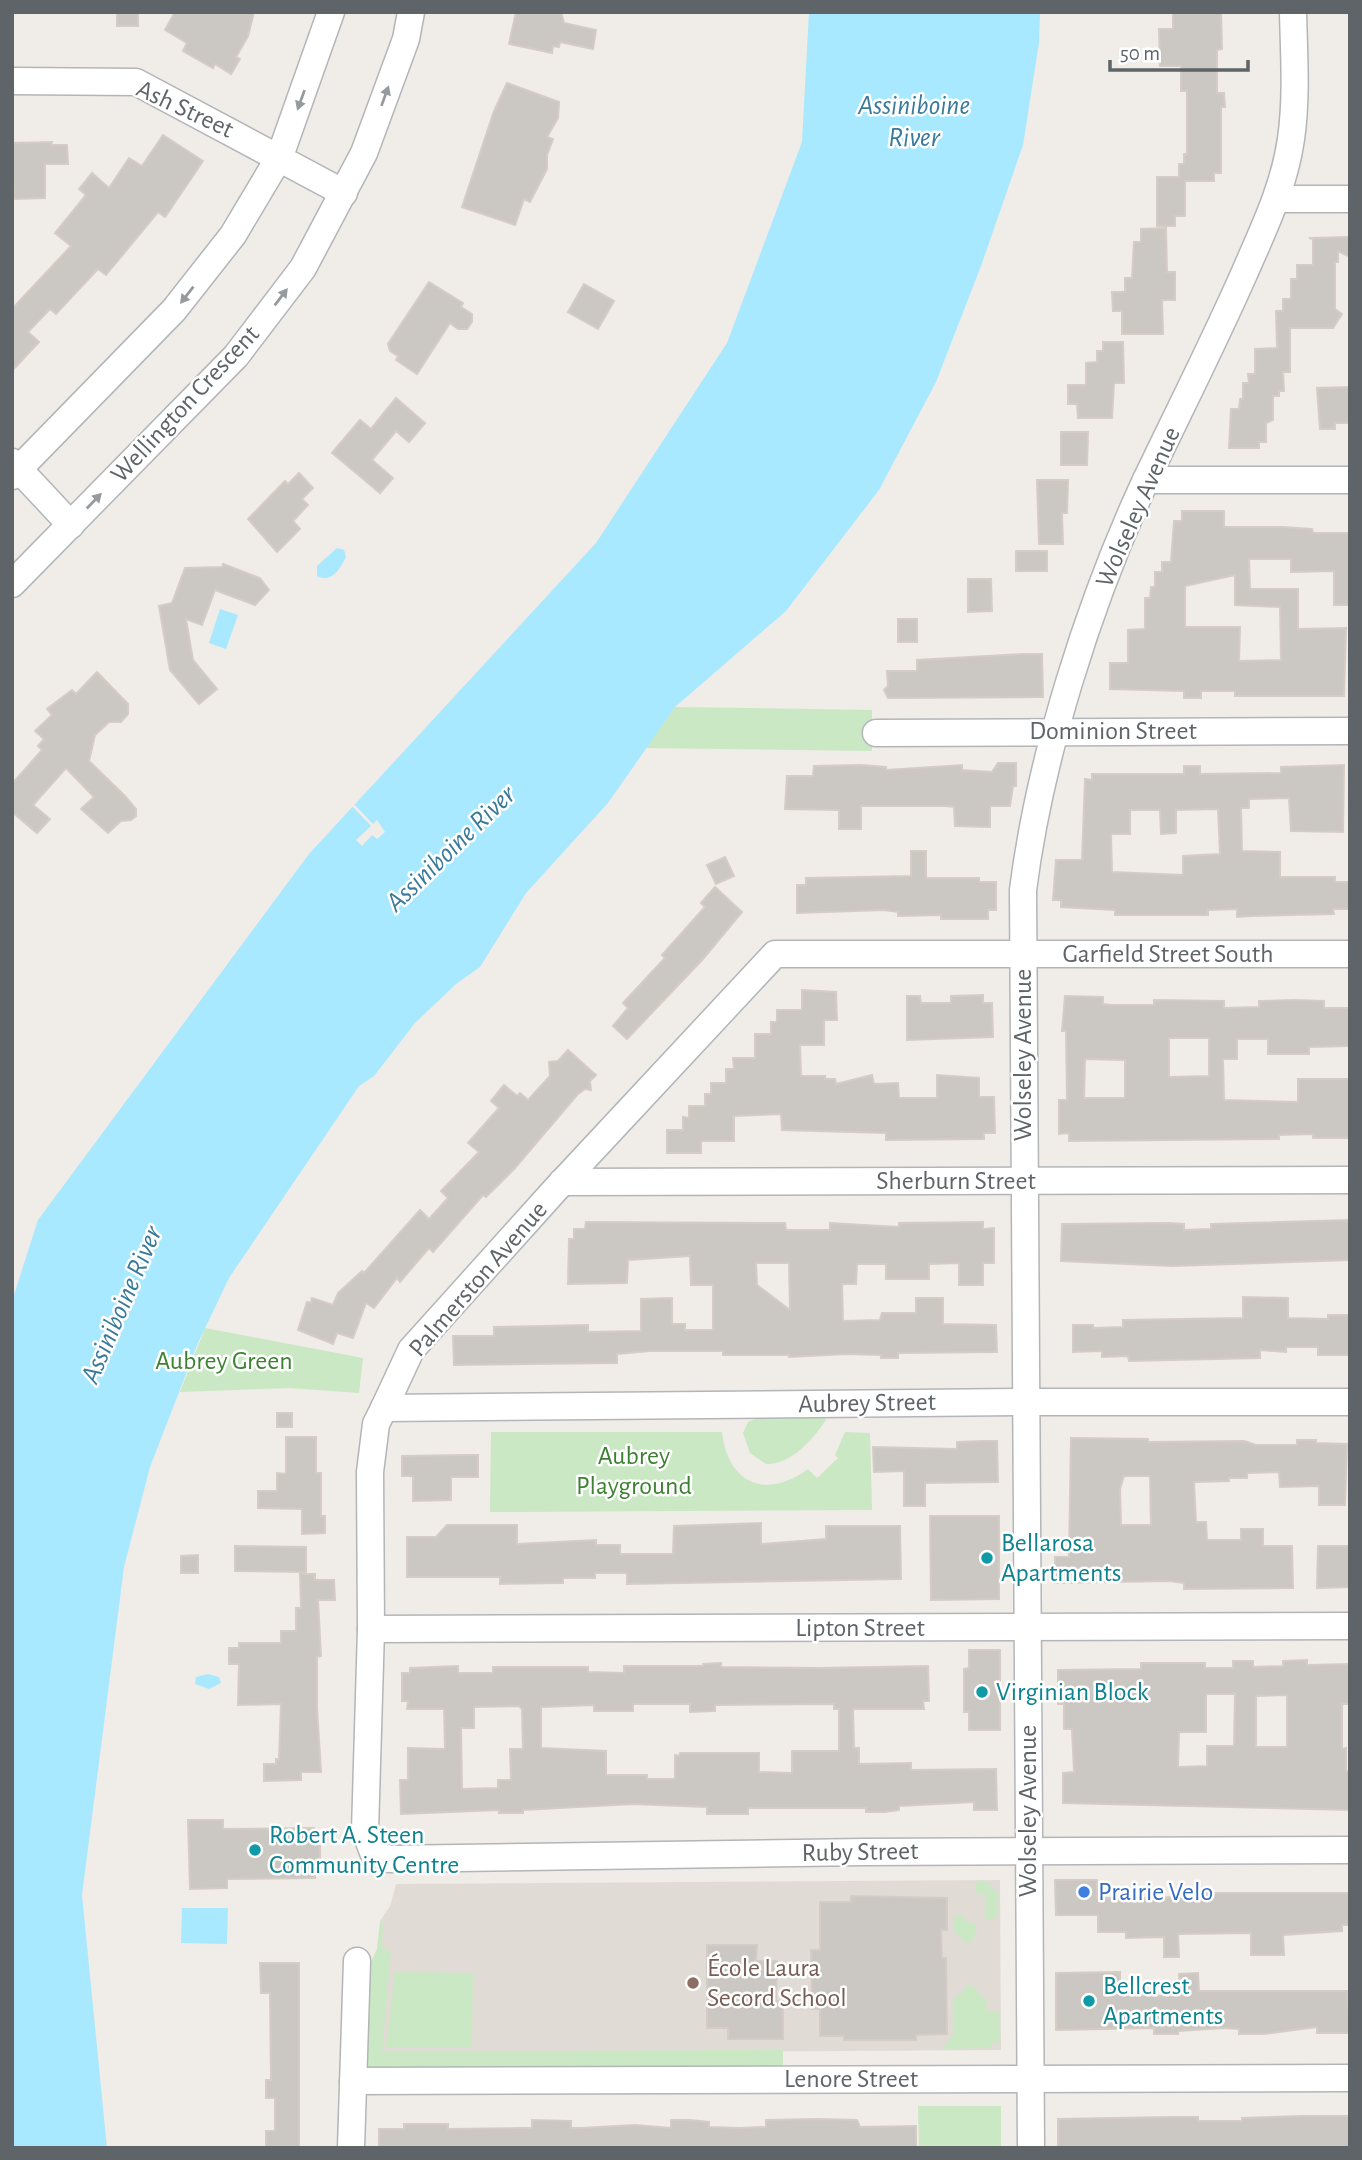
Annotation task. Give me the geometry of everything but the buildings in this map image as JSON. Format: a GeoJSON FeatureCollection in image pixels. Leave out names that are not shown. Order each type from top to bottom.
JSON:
{"type":"FeatureCollection","features":[{"type":"Feature","properties":{"kind":"street"},"geometry":{"type":"LineString","coordinates":[[71,525],[15,469],[174,310],[233,235],[280,156],[331,12]]}},
{"type":"Feature","properties":{"kind":"street","name":"Wellington Crescent"},"geometry":{"type":"LineString","coordinates":[[12,584],[236,356],[303,268],[364,153],[406,39],[411,12]]}},
{"type":"Feature","properties":{"kind":"street","name":"Wolseley Avenue"},"geometry":{"type":"LineString","coordinates":[[1031,2148],[1022,955],[1023,890],[1029,837],[1088,622],[1146,481],[1216,338],[1277,199],[1295,103],[1293,12]]}},
{"type":"Feature","properties":{"kind":"street","name":"Ash Street"},"geometry":{"type":"LineString","coordinates":[[12,81],[136,82],[344,192]]}},
{"type":"Feature","properties":{"kind":"street"},"geometry":{"type":"LineString","coordinates":[[1277,199],[1350,198]]}},
{"type":"Feature","properties":{"kind":"street"},"geometry":{"type":"LineString","coordinates":[[1146,481],[1350,480]]}},
{"type":"Feature","properties":{"kind":"street","name":"Dominion Street"},"geometry":{"type":"LineString","coordinates":[[876,733],[1350,731]]}},
{"type":"Feature","properties":{"kind":"street","name":"Garfield Street South"},"geometry":{"type":"LineString","coordinates":[[775,954],[1350,954]]}},
{"type":"Feature","properties":{"kind":"street","name":"Palmerston Avenue"},"geometry":{"type":"LineString","coordinates":[[373,1852],[365,1831],[371,1629],[370,1472],[376,1423],[411,1350],[562,1182],[775,954]]}},
{"type":"Feature","properties":{"kind":"street","name":"Sherburn Street"},"geometry":{"type":"LineString","coordinates":[[562,1182],[1350,1180]]}},
{"type":"Feature","properties":{"kind":"street","name":"Aubrey Street"},"geometry":{"type":"LineString","coordinates":[[384,1408],[1350,1402]]}},
{"type":"Feature","properties":{"kind":"street","name":"Lipton Street"},"geometry":{"type":"LineString","coordinates":[[371,1629],[1350,1626]]}},
{"type":"Feature","properties":{"kind":"street","name":"Ruby Street"},"geometry":{"type":"LineString","coordinates":[[373,1852],[389,1859],[1350,1850]]}},
{"type":"Feature","properties":{"kind":"street"},"geometry":{"type":"LineString","coordinates":[[351,2148],[357,1961]]}},
{"type":"Feature","properties":{"kind":"street","name":"Lenore Street"},"geometry":{"type":"LineString","coordinates":[[353,2081],[1350,2078]]}},
{"type":"Feature","properties":{"kind":"shaded area","name":"École Laura Secord School"},"geometry":{"type":"Polygon","coordinates":[[[1000,1880],[1001,2050],[378,2054],[380,1921],[390,1906],[396,1884],[1000,1880]]]}},
{"type":"Feature","properties":{"kind":"green space"},"geometry":{"type":"Polygon","coordinates":[[[675,707],[872,710],[872,751],[646,748],[675,707]]]}},
{"type":"Feature","properties":{"kind":"green space","name":"Aubrey Green"},"geometry":{"type":"Polygon","coordinates":[[[205,1328],[363,1358],[359,1393],[290,1388],[180,1392],[205,1328]]]}},
{"type":"Feature","properties":{"kind":"green space"},"geometry":{"type":"Polygon","coordinates":[[[823,1415],[826,1420],[793,1456],[766,1464],[750,1453],[743,1433],[748,1422],[757,1418],[823,1415]]]}},
{"type":"Feature","properties":{"kind":"green space","name":"Aubrey Playground"},"geometry":{"type":"Polygon","coordinates":[[[491,1432],[722,1432],[732,1464],[751,1482],[764,1485],[778,1484],[808,1469],[817,1478],[838,1458],[835,1455],[845,1432],[870,1433],[872,1510],[490,1512],[491,1432]]]}},
{"type":"Feature","properties":{"kind":"green space"},"geometry":{"type":"Polygon","coordinates":[[[975,1882],[989,1882],[991,1889],[998,1891],[998,1918],[986,1919],[986,1894],[975,1894],[975,1882]]]}},
{"type":"Feature","properties":{"kind":"green space"},"geometry":{"type":"Polygon","coordinates":[[[963,1915],[967,1922],[975,1924],[975,1936],[968,1944],[954,1931],[954,1916],[963,1915]]]}},
{"type":"Feature","properties":{"kind":"green space"},"geometry":{"type":"Polygon","coordinates":[[[380,1921],[383,1924],[382,1947],[391,1953],[382,2052],[783,2050],[783,2070],[368,2069],[364,2065],[368,1968],[377,1949],[380,1921]]]}},
{"type":"Feature","properties":{"kind":"green space"},"geometry":{"type":"Polygon","coordinates":[[[395,1972],[473,1973],[472,2048],[386,2047],[395,1972]]]}},
{"type":"Feature","properties":{"kind":"green space"},"geometry":{"type":"Polygon","coordinates":[[[970,1984],[986,2000],[987,2011],[1000,2011],[1000,2041],[993,2042],[991,2048],[942,2049],[954,2034],[954,1999],[970,1984]]]}},
{"type":"Feature","properties":{"kind":"green space"},"geometry":{"type":"Polygon","coordinates":[[[918,2106],[1001,2106],[1001,2148],[919,2148],[918,2106]]]}},
{"type":"Feature","properties":{"kind":"water","name":"Assiniboine River"},"geometry":{"type":"Polygon","coordinates":[[[809,12],[1040,12],[1039,43],[1023,145],[981,266],[936,382],[879,490],[786,611],[675,707],[608,803],[526,893],[480,967],[456,984],[415,1023],[374,1076],[359,1086],[229,1278],[198,1343],[150,1467],[124,1567],[82,1895],[107,2148],[12,2148],[12,1301],[38,1220],[309,854],[596,543],[727,343],[802,142],[809,12]]]}},
{"type":"Feature","properties":{"kind":"water"},"geometry":{"type":"Polygon","coordinates":[[[337,548],[344,550],[346,557],[338,571],[327,578],[317,576],[317,566],[337,548]]]}},
{"type":"Feature","properties":{"kind":"water"},"geometry":{"type":"Polygon","coordinates":[[[220,609],[238,615],[226,649],[209,643],[220,609]]]}},
{"type":"Feature","properties":{"kind":"water"},"geometry":{"type":"Polygon","coordinates":[[[208,1674],[219,1677],[221,1683],[209,1689],[195,1684],[196,1677],[208,1674]]]}},
{"type":"Feature","properties":{"kind":"water"},"geometry":{"type":"Polygon","coordinates":[[[182,1908],[228,1908],[227,1944],[181,1943],[182,1908]]]}},
{"type":"Feature","properties":{"kind":"pier"},"geometry":{"type":"Polygon","coordinates":[[[352,802],[373,824],[377,820],[385,832],[377,839],[372,835],[362,846],[356,840],[371,826],[350,804],[352,802]]]}},
{"type":"Feature","properties":{"kind":"place","name":"Bellarosa Apartments"},"geometry":{"type":"Point","coordinates":[987,1558]}},
{"type":"Feature","properties":{"kind":"place","name":"Virginian Block"},"geometry":{"type":"Point","coordinates":[982,1692]}},
{"type":"Feature","properties":{"kind":"place","name":"Robert A. Steen Community Centre"},"geometry":{"type":"Point","coordinates":[255,1850]}},
{"type":"Feature","properties":{"kind":"place","name":"Prairie Velo"},"geometry":{"type":"Point","coordinates":[1084,1892]}},
{"type":"Feature","properties":{"kind":"place","name":"École Laura Secord School"},"geometry":{"type":"Point","coordinates":[693,1983]}},
{"type":"Feature","properties":{"kind":"place","name":"Bellcrest Apartments"},"geometry":{"type":"Point","coordinates":[1089,2001]}}]}
